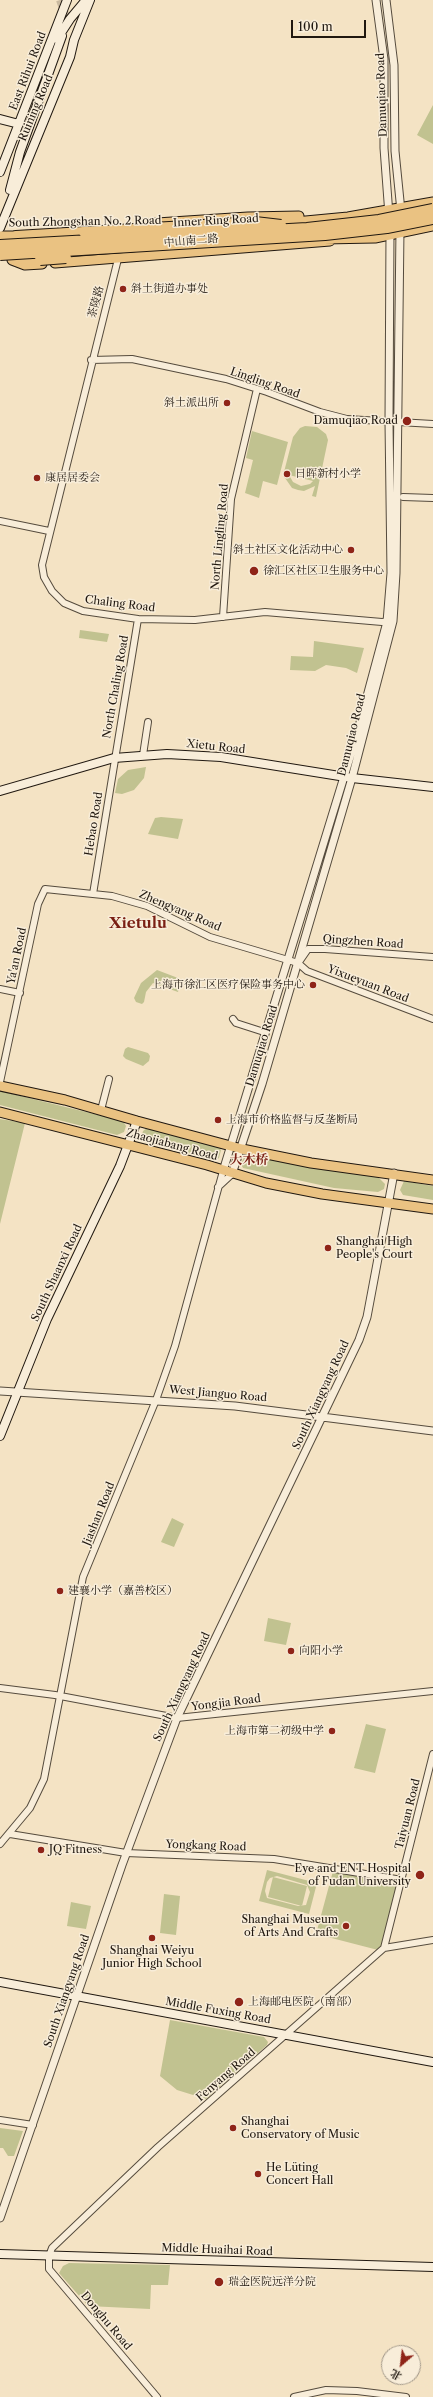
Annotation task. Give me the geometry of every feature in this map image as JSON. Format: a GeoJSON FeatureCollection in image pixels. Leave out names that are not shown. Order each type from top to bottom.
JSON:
{"type":"FeatureCollection","features":[{"type":"Feature","properties":{"kind":"highway","name":"Inner Ring Road"},"geometry":{"type":"LineString","coordinates":[[6,258],[308,232],[433,209]]}},
{"type":"Feature","properties":{"kind":"highway","name":"Inner Ring Road"},"geometry":{"type":"LineString","coordinates":[[0,245],[387,228],[433,219]]}},
{"type":"Feature","properties":{"kind":"highway"},"geometry":{"type":"LineString","coordinates":[[16,236],[256,222],[308,232]]}},
{"type":"Feature","properties":{"kind":"highway"},"geometry":{"type":"LineString","coordinates":[[6,258],[40,260],[240,246],[308,232]]}},
{"type":"Feature","properties":{"kind":"main road","name":"East Rihui Road"},"geometry":{"type":"LineString","coordinates":[[0,172],[67,0]]}},
{"type":"Feature","properties":{"kind":"main road","name":"Ruining Road"},"geometry":{"type":"LineString","coordinates":[[1,226],[70,57],[74,40],[90,0]]}},
{"type":"Feature","properties":{"kind":"main road"},"geometry":{"type":"LineString","coordinates":[[0,119],[19,124],[26,119],[58,38],[84,2]]}},
{"type":"Feature","properties":{"kind":"main road"},"geometry":{"type":"LineString","coordinates":[[74,40],[77,16],[84,2]]}},
{"type":"Feature","properties":{"kind":"main road"},"geometry":{"type":"LineString","coordinates":[[1,226],[20,152],[62,36]]}},
{"type":"Feature","properties":{"kind":"main road","name":"South Zhongshan No. 2 Road"},"geometry":{"type":"LineString","coordinates":[[0,236],[250,227],[348,217],[433,202]]}},
{"type":"Feature","properties":{"kind":"main road","name":"中山南二路"},"geometry":{"type":"LineString","coordinates":[[16,236],[68,229],[193,220],[248,217],[348,217]]}},
{"type":"Feature","properties":{"kind":"main road"},"geometry":{"type":"LineString","coordinates":[[6,258],[214,240],[375,238],[433,226]]}},
{"type":"Feature","properties":{"kind":"main road","name":"中山南二路"},"geometry":{"type":"LineString","coordinates":[[6,258],[26,265],[375,238]]}},
{"type":"Feature","properties":{"kind":"main road","name":"Xietu Road"},"geometry":{"type":"LineString","coordinates":[[0,791],[114,758],[143,755],[221,757],[344,777],[433,787]]}},
{"type":"Feature","properties":{"kind":"main road","name":"Zhaojiabang Road"},"geometry":{"type":"LineString","coordinates":[[0,1086],[66,1100],[242,1149],[311,1163],[394,1173],[433,1180]]}},
{"type":"Feature","properties":{"kind":"main road","name":"Zhaojiabang Road"},"geometry":{"type":"LineString","coordinates":[[0,1112],[207,1165],[232,1174],[266,1183],[322,1194],[433,1208]]}},
{"type":"Feature","properties":{"kind":"main road","name":"South Shaanxi Road"},"geometry":{"type":"LineString","coordinates":[[0,1436],[66,1276],[128,1146],[137,1121]]}},
{"type":"Feature","properties":{"kind":"main road","name":"Middle Fuxing Road"},"geometry":{"type":"LineString","coordinates":[[0,1982],[433,2062]]}},
{"type":"Feature","properties":{"kind":"main road","name":"Middle Huaihai Road"},"geometry":{"type":"LineString","coordinates":[[0,2254],[433,2267]]}},
{"type":"Feature","properties":{"kind":"street","name":"Damuqiao Road"},"geometry":{"type":"LineString","coordinates":[[232,1174],[242,1149],[352,778],[390,621],[396,573],[398,422],[395,235],[388,209],[384,148],[384,59],[376,0]]}},
{"type":"Feature","properties":{"kind":"street","name":"Damuqiao Road"},"geometry":{"type":"LineString","coordinates":[[223,1171],[286,959],[344,777],[390,621],[391,573],[389,422],[395,235],[401,207],[395,151],[394,65],[386,0]]}},
{"type":"Feature","properties":{"kind":"street","name":"茶陵路"},"geometry":{"type":"LineString","coordinates":[[91,360],[118,259]]}},
{"type":"Feature","properties":{"kind":"street","name":"Lingling Road"},"geometry":{"type":"LineString","coordinates":[[91,360],[132,359],[226,379],[332,416],[389,422],[433,424]]}},
{"type":"Feature","properties":{"kind":"street","name":"Chaling Road"},"geometry":{"type":"LineString","coordinates":[[91,360],[42,565],[44,577],[52,591],[64,603],[83,611],[138,619],[194,620],[265,612],[390,621]]}},
{"type":"Feature","properties":{"kind":"street","name":"North Lingling Road"},"geometry":{"type":"LineString","coordinates":[[223,617],[231,499],[257,389]]}},
{"type":"Feature","properties":{"kind":"street"},"geometry":{"type":"LineString","coordinates":[[403,498],[433,498]]}},
{"type":"Feature","properties":{"kind":"street"},"geometry":{"type":"LineString","coordinates":[[0,521],[49,532]]}},
{"type":"Feature","properties":{"kind":"street","name":"North Chaling Road"},"geometry":{"type":"LineString","coordinates":[[114,758],[132,674],[138,619]]}},
{"type":"Feature","properties":{"kind":"street"},"geometry":{"type":"LineString","coordinates":[[143,755],[148,722]]}},
{"type":"Feature","properties":{"kind":"street","name":"Hebao Road"},"geometry":{"type":"LineString","coordinates":[[93,894],[114,758]]}},
{"type":"Feature","properties":{"kind":"street","name":"Zhengyang Road"},"geometry":{"type":"LineString","coordinates":[[38,904],[45,889],[112,896],[147,906],[210,936],[298,963]]}},
{"type":"Feature","properties":{"kind":"street","name":"Ya'an Road"},"geometry":{"type":"LineString","coordinates":[[0,1082],[38,904]]}},
{"type":"Feature","properties":{"kind":"street","name":"Qingzhen Road"},"geometry":{"type":"LineString","coordinates":[[298,963],[308,949],[433,957]]}},
{"type":"Feature","properties":{"kind":"street","name":"Yixueyuan Road"},"geometry":{"type":"LineString","coordinates":[[298,963],[307,971],[433,1019]]}},
{"type":"Feature","properties":{"kind":"street"},"geometry":{"type":"LineString","coordinates":[[0,989],[20,993]]}},
{"type":"Feature","properties":{"kind":"street"},"geometry":{"type":"LineString","coordinates":[[233,1019],[236,1023],[264,1032]]}},
{"type":"Feature","properties":{"kind":"street"},"geometry":{"type":"LineString","coordinates":[[101,1110],[108,1079]]}},
{"type":"Feature","properties":{"kind":"street","name":"Jiashan Road"},"geometry":{"type":"LineString","coordinates":[[0,1844],[10,1834],[30,1808],[42,1784],[61,1696],[83,1577],[156,1400],[175,1346],[223,1171]]}},
{"type":"Feature","properties":{"kind":"street","name":"South Xiangyang Road"},"geometry":{"type":"LineString","coordinates":[[0,2218],[78,1997],[126,1853],[178,1718],[352,1358],[364,1326],[394,1173]]}},
{"type":"Feature","properties":{"kind":"street"},"geometry":{"type":"LineString","coordinates":[[218,1187],[232,1174]]}},
{"type":"Feature","properties":{"kind":"street","name":"West Jianguo Road"},"geometry":{"type":"LineString","coordinates":[[0,1391],[235,1406],[433,1431]]}},
{"type":"Feature","properties":{"kind":"street","name":"Yongjia Road"},"geometry":{"type":"LineString","coordinates":[[0,1688],[61,1696],[178,1718],[433,1691]]}},
{"type":"Feature","properties":{"kind":"street","name":"Taiyuan Road"},"geometry":{"type":"LineString","coordinates":[[384,1948],[433,1754]]}},
{"type":"Feature","properties":{"kind":"street","name":"Yongkang Road"},"geometry":{"type":"LineString","coordinates":[[10,1834],[126,1853],[274,1859],[402,1880]]}},
{"type":"Feature","properties":{"kind":"street"},"geometry":{"type":"LineString","coordinates":[[384,1948],[433,1940]]}},
{"type":"Feature","properties":{"kind":"street","name":"Fenyang Road"},"geometry":{"type":"LineString","coordinates":[[49,2256],[52,2248],[158,2147],[288,2035],[384,1948]]}},
{"type":"Feature","properties":{"kind":"street"},"geometry":{"type":"LineString","coordinates":[[0,2120],[33,2125]]}},
{"type":"Feature","properties":{"kind":"street","name":"Donghu Road"},"geometry":{"type":"LineString","coordinates":[[49,2256],[49,2269],[157,2397]]}},
{"type":"Feature","properties":{"kind":"street"},"geometry":{"type":"LineString","coordinates":[[294,2397],[326,2390],[357,2391],[406,2397]]}},
{"type":"Feature","properties":{"kind":"green space"},"geometry":{"type":"Polygon","coordinates":[[[433,105],[433,144],[417,135],[433,105]]]}},
{"type":"Feature","properties":{"kind":"green space"},"geometry":{"type":"Polygon","coordinates":[[[305,426],[317,427],[326,434],[328,440],[316,497],[312,496],[315,486],[304,491],[298,490],[292,488],[285,478],[284,472],[293,437],[300,428],[305,426]],[[289,475],[293,482],[301,486],[310,484],[313,481],[289,475]]]}},
{"type":"Feature","properties":{"kind":"green space"},"geometry":{"type":"Polygon","coordinates":[[[252,431],[288,442],[277,485],[263,481],[259,498],[245,493],[253,460],[246,458],[252,431]]]}},
{"type":"Feature","properties":{"kind":"green space"},"geometry":{"type":"Polygon","coordinates":[[[80,630],[109,634],[107,642],[79,638],[80,630]]]}},
{"type":"Feature","properties":{"kind":"green space"},"geometry":{"type":"Polygon","coordinates":[[[314,641],[364,648],[357,673],[346,668],[326,665],[315,671],[290,670],[291,656],[313,657],[314,641]]]}},
{"type":"Feature","properties":{"kind":"green space"},"geometry":{"type":"Polygon","coordinates":[[[146,767],[144,778],[134,790],[122,794],[115,793],[118,779],[128,770],[146,767]]]}},
{"type":"Feature","properties":{"kind":"green space"},"geometry":{"type":"Polygon","coordinates":[[[161,817],[183,819],[178,839],[148,834],[155,818],[161,817]]]}},
{"type":"Feature","properties":{"kind":"green space"},"geometry":{"type":"Polygon","coordinates":[[[157,970],[178,978],[181,981],[178,992],[153,983],[146,992],[144,1002],[142,1004],[136,1002],[134,998],[141,983],[157,970]]]}},
{"type":"Feature","properties":{"kind":"green space"},"geometry":{"type":"Polygon","coordinates":[[[128,1047],[148,1053],[150,1056],[149,1061],[143,1066],[126,1059],[123,1056],[125,1049],[128,1047]]]}},
{"type":"Feature","properties":{"kind":"green space"},"geometry":{"type":"Polygon","coordinates":[[[0,1091],[123,1121],[126,1126],[124,1132],[117,1135],[0,1105],[0,1091]]]}},
{"type":"Feature","properties":{"kind":"green space"},"geometry":{"type":"Polygon","coordinates":[[[0,1119],[25,1123],[0,1224],[0,1119]]]}},
{"type":"Feature","properties":{"kind":"green space"},"geometry":{"type":"Polygon","coordinates":[[[147,1128],[219,1147],[221,1150],[219,1158],[216,1160],[145,1142],[141,1139],[143,1131],[147,1128]]]}},
{"type":"Feature","properties":{"kind":"green space"},"geometry":{"type":"Polygon","coordinates":[[[246,1153],[377,1176],[385,1184],[384,1189],[378,1192],[334,1188],[243,1168],[241,1164],[246,1153]]]}},
{"type":"Feature","properties":{"kind":"green space"},"geometry":{"type":"Polygon","coordinates":[[[404,1181],[433,1186],[433,1200],[403,1195],[400,1190],[404,1181]]]}},
{"type":"Feature","properties":{"kind":"green space"},"geometry":{"type":"Polygon","coordinates":[[[172,1518],[184,1524],[174,1547],[161,1542],[172,1518]]]}},
{"type":"Feature","properties":{"kind":"green space"},"geometry":{"type":"Polygon","coordinates":[[[268,1618],[291,1623],[286,1645],[264,1641],[268,1618]]]}},
{"type":"Feature","properties":{"kind":"green space"},"geometry":{"type":"Polygon","coordinates":[[[366,1724],[386,1729],[375,1773],[354,1768],[366,1724]]]}},
{"type":"Feature","properties":{"kind":"green space"},"geometry":{"type":"Polygon","coordinates":[[[267,1870],[317,1883],[309,1914],[259,1901],[267,1870]],[[277,1876],[270,1878],[267,1882],[265,1891],[267,1898],[298,1906],[306,1905],[310,1892],[307,1885],[277,1876]]]}},
{"type":"Feature","properties":{"kind":"green space"},"geometry":{"type":"Polygon","coordinates":[[[333,1871],[399,1882],[381,1947],[378,1950],[316,1934],[333,1871]]]}},
{"type":"Feature","properties":{"kind":"green space"},"geometry":{"type":"Polygon","coordinates":[[[273,1877],[307,1886],[302,1906],[268,1897],[273,1877]]]}},
{"type":"Feature","properties":{"kind":"green space"},"geometry":{"type":"Polygon","coordinates":[[[164,1894],[180,1896],[176,1935],[160,1933],[164,1894]]]}},
{"type":"Feature","properties":{"kind":"green space"},"geometry":{"type":"Polygon","coordinates":[[[71,1902],[91,1906],[86,1929],[67,1926],[71,1902]]]}},
{"type":"Feature","properties":{"kind":"green space"},"geometry":{"type":"Polygon","coordinates":[[[170,2020],[264,2037],[268,2042],[267,2045],[206,2099],[177,2090],[160,2076],[170,2020]]]}},
{"type":"Feature","properties":{"kind":"green space"},"geometry":{"type":"Polygon","coordinates":[[[0,2128],[23,2131],[14,2156],[8,2156],[3,2148],[0,2148],[0,2128]]]}},
{"type":"Feature","properties":{"kind":"green space"},"geometry":{"type":"Polygon","coordinates":[[[69,2263],[170,2265],[168,2285],[151,2285],[150,2309],[88,2306],[59,2273],[63,2266],[69,2263]]]}},
{"type":"Feature","properties":{"kind":"tunnel"},"geometry":{"type":"LineString","coordinates":[[60,0],[65,14],[63,32]]}},
{"type":"Feature","properties":{"kind":"place","name":"斜土街道办事处"},"geometry":{"type":"Point","coordinates":[123,289]}},
{"type":"Feature","properties":{"kind":"place","name":"斜土派出所"},"geometry":{"type":"Point","coordinates":[227,403]}},
{"type":"Feature","properties":{"kind":"place","name":"Damuqiao Road"},"geometry":{"type":"Point","coordinates":[407,421]}},
{"type":"Feature","properties":{"kind":"place","name":"日晖新村小学"},"geometry":{"type":"Point","coordinates":[287,474]}},
{"type":"Feature","properties":{"kind":"place","name":"康居居委会"},"geometry":{"type":"Point","coordinates":[37,478]}},
{"type":"Feature","properties":{"kind":"place","name":"斜土社区文化活动中心"},"geometry":{"type":"Point","coordinates":[351,550]}},
{"type":"Feature","properties":{"kind":"place","name":"徐汇区社区卫生服务中心"},"geometry":{"type":"Point","coordinates":[254,571]}},
{"type":"Feature","properties":{"kind":"place","name":"上海市徐汇区医疗保险事务中心"},"geometry":{"type":"Point","coordinates":[313,985]}},
{"type":"Feature","properties":{"kind":"place","name":"上海市价格监督与反垄断局"},"geometry":{"type":"Point","coordinates":[218,1120]}},
{"type":"Feature","properties":{"kind":"place","name":"Shanghai High People's Court"},"geometry":{"type":"Point","coordinates":[328,1248]}},
{"type":"Feature","properties":{"kind":"place","name":"建襄小学（嘉善校区）"},"geometry":{"type":"Point","coordinates":[60,1591]}},
{"type":"Feature","properties":{"kind":"place","name":"向阳小学"},"geometry":{"type":"Point","coordinates":[291,1651]}},
{"type":"Feature","properties":{"kind":"place","name":"上海市第二初级中学"},"geometry":{"type":"Point","coordinates":[332,1731]}},
{"type":"Feature","properties":{"kind":"place","name":"JQ Fitness"},"geometry":{"type":"Point","coordinates":[41,1850]}},
{"type":"Feature","properties":{"kind":"place","name":"Eye and ENT Hospital of Fudan University"},"geometry":{"type":"Point","coordinates":[420,1875]}},
{"type":"Feature","properties":{"kind":"place","name":"Shanghai Museum of Arts And Crafts"},"geometry":{"type":"Point","coordinates":[346,1926]}},
{"type":"Feature","properties":{"kind":"place","name":"Shanghai Weiyu Junior High School"},"geometry":{"type":"Point","coordinates":[152,1938]}},
{"type":"Feature","properties":{"kind":"place","name":"上海邮电医院（南部）"},"geometry":{"type":"Point","coordinates":[239,2002]}},
{"type":"Feature","properties":{"kind":"place","name":"Shanghai Conservatory of Music"},"geometry":{"type":"Point","coordinates":[233,2128]}},
{"type":"Feature","properties":{"kind":"place","name":"He Lüting Concert Hall"},"geometry":{"type":"Point","coordinates":[258,2174]}},
{"type":"Feature","properties":{"kind":"place","name":"瑞金医院远洋分院"},"geometry":{"type":"Point","coordinates":[219,2282]}},
{"type":"Feature","properties":{"kind":"district","name":"Xietulu"},"geometry":{"type":"Point","coordinates":[138,924]}},
{"type":"Feature","properties":{"kind":"district","name":"大木桥"},"geometry":{"type":"Point","coordinates":[249,1160]}}]}
